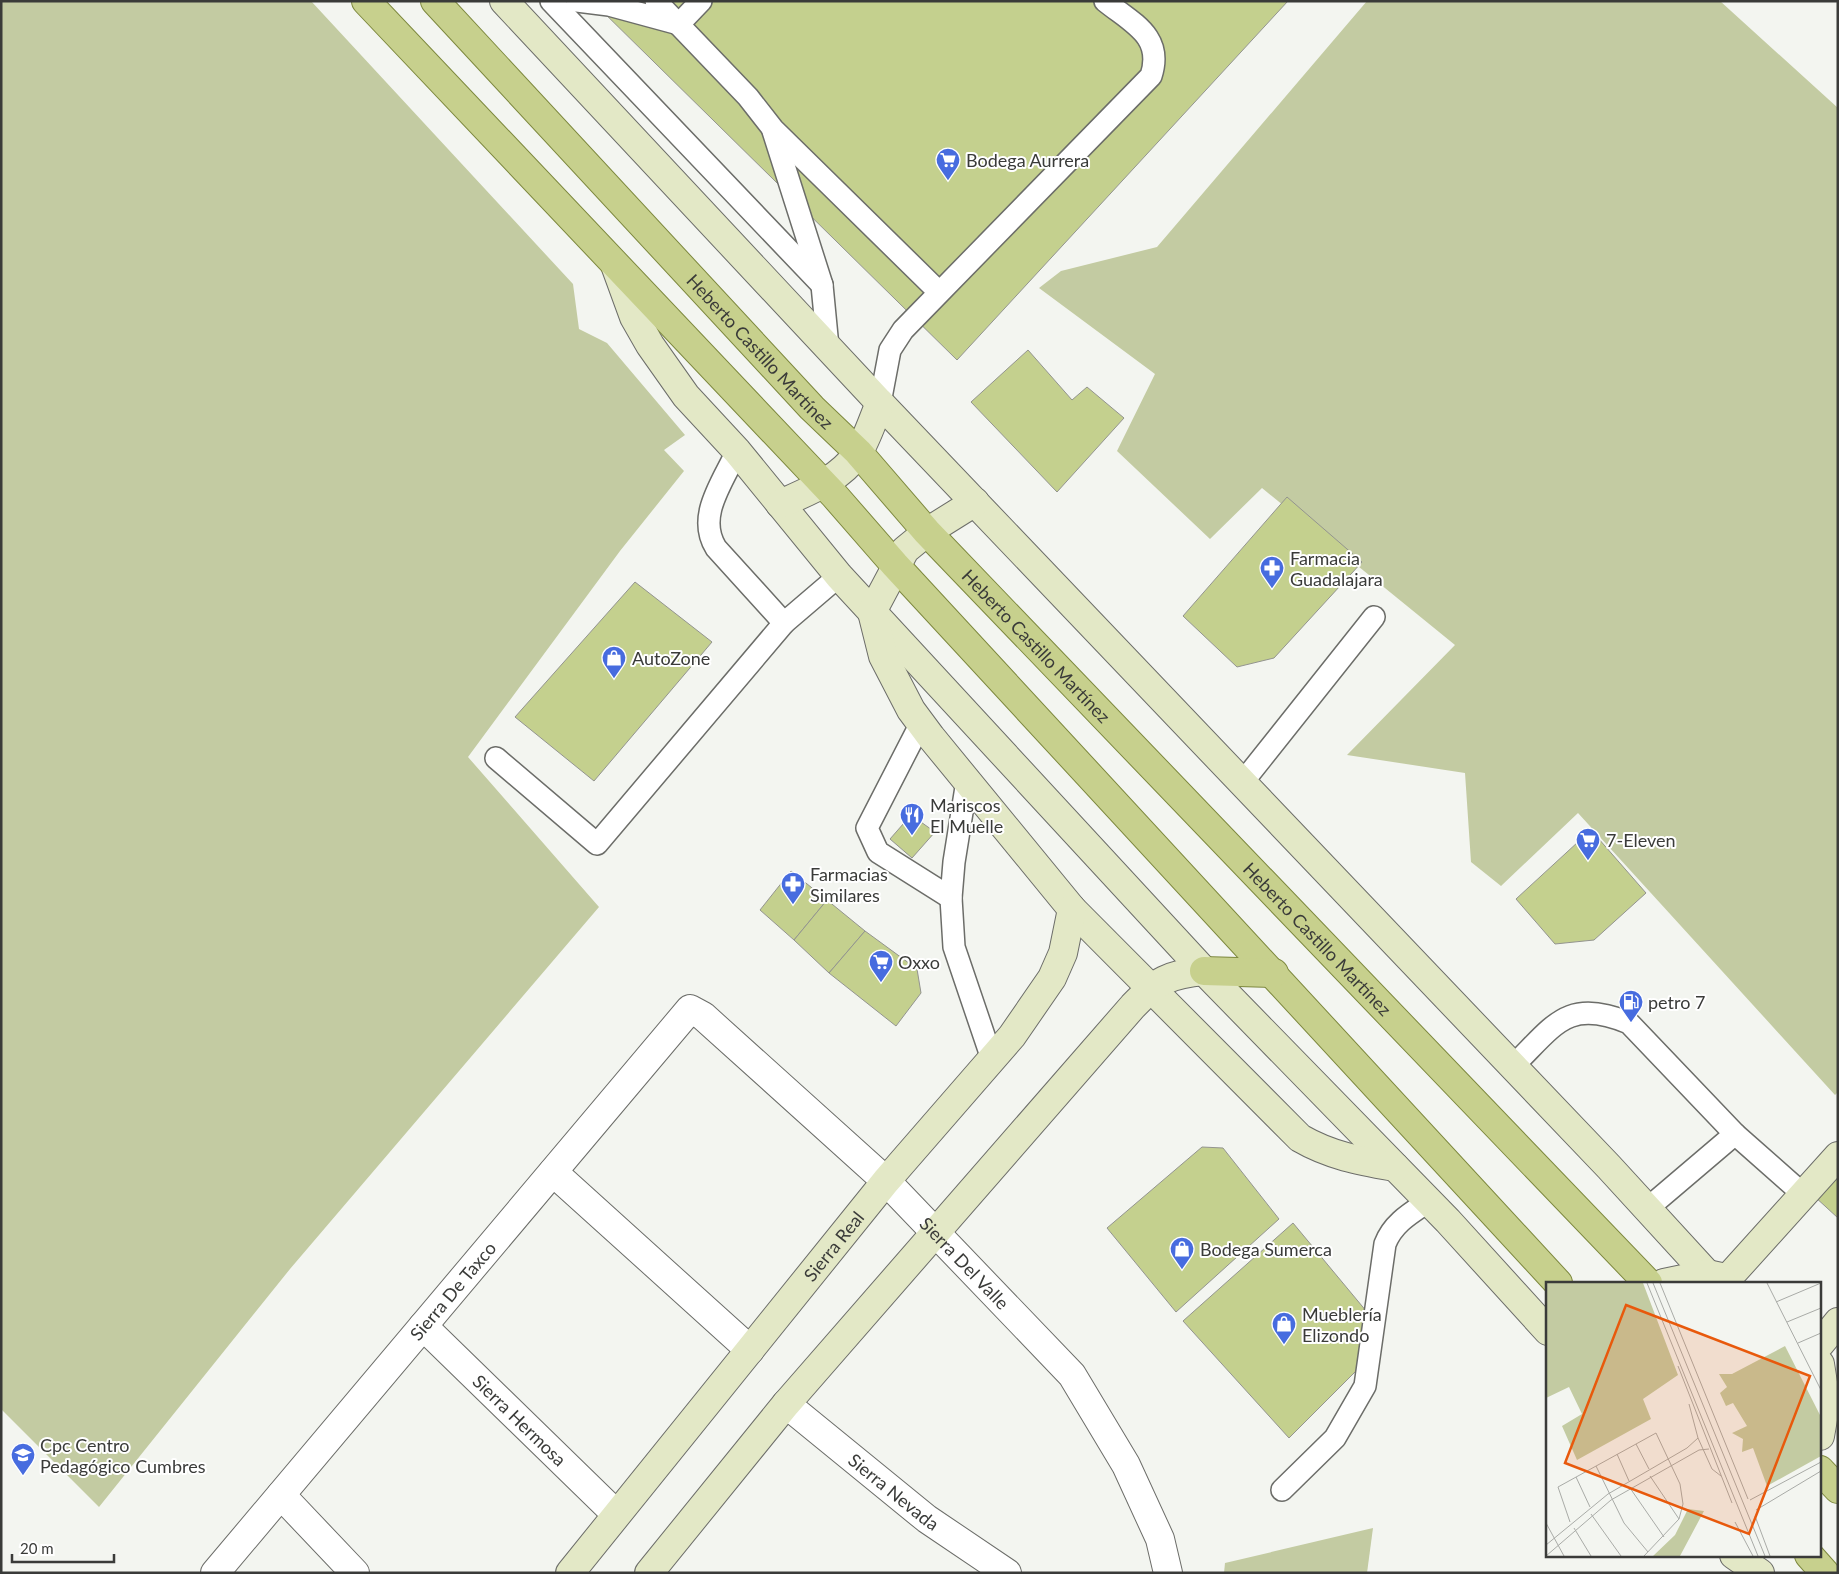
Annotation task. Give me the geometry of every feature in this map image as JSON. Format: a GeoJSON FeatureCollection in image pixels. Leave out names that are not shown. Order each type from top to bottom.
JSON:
{"type":"FeatureCollection","features":[{"type":"Feature","properties":{"kind":"main road"},"geometry":{"type":"LineString","coordinates":[[366,1],[823,484],[895,565],[1274,973],[1557,1282]]}},
{"type":"Feature","properties":{"kind":"main road","name":"Heberto Castillo Martínez"},"geometry":{"type":"LineString","coordinates":[[436,1],[812,408],[858,452],[927,532],[1647,1282]]}},
{"type":"Feature","properties":{"kind":"main road"},"geometry":{"type":"LineString","coordinates":[[1204,971],[1274,973]]}},
{"type":"Feature","properties":{"kind":"main road"},"geometry":{"type":"LineString","coordinates":[[1822,1472],[1838,1489]]}},
{"type":"Feature","properties":{"kind":"main road"},"geometry":{"type":"LineString","coordinates":[[1810,1556],[1826,1573]]}},
{"type":"Feature","properties":{"kind":"street"},"geometry":{"type":"LineString","coordinates":[[504,1],[880,403],[1648,1208],[1725,1278]]}},
{"type":"Feature","properties":{"kind":"street"},"geometry":{"type":"LineString","coordinates":[[615,264],[634,317],[650,345],[686,396],[737,452],[839,576],[1204,971],[1429,1201],[1546,1329]]}},
{"type":"Feature","properties":{"kind":"street"},"geometry":{"type":"LineString","coordinates":[[780,504],[823,484],[845,468],[858,452],[880,403]]}},
{"type":"Feature","properties":{"kind":"street"},"geometry":{"type":"LineString","coordinates":[[975,502],[927,532],[905,550],[895,565],[872,612],[883,656],[920,723],[1072,909],[1151,986],[1300,1138],[1318,1148],[1342,1157],[1395,1167]]}},
{"type":"Feature","properties":{"kind":"street","name":"Sierra Real"},"geometry":{"type":"LineString","coordinates":[[570,1573],[886,1181],[1012,1036],[1052,978],[1063,953],[1072,909]]}},
{"type":"Feature","properties":{"kind":"street"},"geometry":{"type":"LineString","coordinates":[[649,1573],[786,1404],[935,1231],[1151,986],[1170,976],[1204,971]]}},
{"type":"Feature","properties":{"kind":"street","name":"Sierra Del Valle"},"geometry":{"type":"LineString","coordinates":[[690,1009],[704,1016],[886,1181],[1072,1375],[1126,1465],[1160,1539],[1168,1573]]}},
{"type":"Feature","properties":{"kind":"street","name":"Sierra De Taxco"},"geometry":{"type":"LineString","coordinates":[[216,1573],[690,1009]]}},
{"type":"Feature","properties":{"kind":"street"},"geometry":{"type":"LineString","coordinates":[[1676,1282],[1725,1278],[1804,1195],[1838,1156]]}},
{"type":"Feature","properties":{"kind":"street"},"geometry":{"type":"LineString","coordinates":[[552,1172],[750,1350]]}},
{"type":"Feature","properties":{"kind":"street"},"geometry":{"type":"LineString","coordinates":[[1822,1342],[1838,1322]]}},
{"type":"Feature","properties":{"kind":"street","name":"Sierra Hermosa"},"geometry":{"type":"LineString","coordinates":[[423,1326],[616,1514]]}},
{"type":"Feature","properties":{"kind":"street"},"geometry":{"type":"LineString","coordinates":[[1822,1371],[1832,1408],[1822,1431]]}},
{"type":"Feature","properties":{"kind":"street","name":"Sierra Nevada"},"geometry":{"type":"LineString","coordinates":[[786,1404],[927,1519],[1008,1573]]}},
{"type":"Feature","properties":{"kind":"street"},"geometry":{"type":"LineString","coordinates":[[281,1495],[355,1573]]}},
{"type":"Feature","properties":{"kind":"street"},"geometry":{"type":"LineString","coordinates":[[1735,1556],[1760,1573]]}},
{"type":"Feature","properties":{"kind":"lane"},"geometry":{"type":"LineString","coordinates":[[551,1],[822,285]]}},
{"type":"Feature","properties":{"kind":"lane"},"geometry":{"type":"LineString","coordinates":[[577,1],[609,5],[679,24]]}},
{"type":"Feature","properties":{"kind":"lane"},"geometry":{"type":"LineString","coordinates":[[656,1],[748,97],[773,128],[939,292]]}},
{"type":"Feature","properties":{"kind":"lane"},"geometry":{"type":"LineString","coordinates":[[679,24],[701,1]]}},
{"type":"Feature","properties":{"kind":"lane"},"geometry":{"type":"LineString","coordinates":[[880,403],[890,350],[903,330],[1151,76],[1156,63],[1155,49],[1147,34],[1105,1]]}},
{"type":"Feature","properties":{"kind":"lane"},"geometry":{"type":"LineString","coordinates":[[773,128],[822,285],[828,347]]}},
{"type":"Feature","properties":{"kind":"lane"},"geometry":{"type":"LineString","coordinates":[[737,452],[709,511],[709,537],[743,580],[784,623]]}},
{"type":"Feature","properties":{"kind":"lane"},"geometry":{"type":"LineString","coordinates":[[496,758],[597,844],[784,623],[839,576]]}},
{"type":"Feature","properties":{"kind":"lane"},"geometry":{"type":"LineString","coordinates":[[1242,783],[1374,617]]}},
{"type":"Feature","properties":{"kind":"lane"},"geometry":{"type":"LineString","coordinates":[[920,723],[867,828],[878,852],[951,898]]}},
{"type":"Feature","properties":{"kind":"lane"},"geometry":{"type":"LineString","coordinates":[[967,781],[954,862],[951,898],[954,947],[992,1059]]}},
{"type":"Feature","properties":{"kind":"lane"},"geometry":{"type":"LineString","coordinates":[[1513,1066],[1554,1024],[1586,1012],[1607,1014],[1629,1023],[1735,1134],[1804,1195]]}},
{"type":"Feature","properties":{"kind":"lane"},"geometry":{"type":"LineString","coordinates":[[1648,1208],[1735,1134]]}},
{"type":"Feature","properties":{"kind":"lane"},"geometry":{"type":"LineString","coordinates":[[1282,1490],[1335,1438],[1365,1386],[1386,1244],[1390,1232],[1403,1219],[1429,1201]]}},
{"type":"Feature","properties":{"kind":"green space"},"geometry":{"type":"Polygon","coordinates":[[[1,1],[311,1],[573,284],[579,329],[607,343],[685,435],[664,450],[684,471],[620,551],[468,757],[599,907],[290,1269],[99,1507],[1,1409],[1,1]]]}},
{"type":"Feature","properties":{"kind":"green space"},"geometry":{"type":"Polygon","coordinates":[[[1367,1],[1720,1],[1838,108],[1838,1092],[1835,1095],[1578,813],[1501,886],[1471,862],[1465,773],[1347,755],[1455,645],[1262,488],[1210,539],[1117,451],[1155,374],[1039,288],[1061,271],[1157,247],[1367,1]]]}},
{"type":"Feature","properties":{"kind":"green space"},"geometry":{"type":"Polygon","coordinates":[[[1373,1528],[1367,1573],[1224,1573],[1225,1563],[1373,1528]]]}},
{"type":"Feature","properties":{"kind":"building","name":"Bodega Aurrera"},"geometry":{"type":"Polygon","coordinates":[[[592,1],[1288,1],[957,360],[592,1]]]}},
{"type":"Feature","properties":{"kind":"building"},"geometry":{"type":"Polygon","coordinates":[[[1028,350],[1072,400],[1087,387],[1124,418],[1057,492],[971,402],[1028,350]]]}},
{"type":"Feature","properties":{"kind":"building","name":"Farmacia Guadalajara"},"geometry":{"type":"Polygon","coordinates":[[[1287,497],[1362,562],[1274,658],[1237,667],[1183,616],[1287,497]]]}},
{"type":"Feature","properties":{"kind":"building","name":"AutoZone"},"geometry":{"type":"Polygon","coordinates":[[[635,582],[712,642],[594,781],[515,717],[635,582]]]}},
{"type":"Feature","properties":{"kind":"building","name":"Mariscos El Muelle"},"geometry":{"type":"Polygon","coordinates":[[[911,815],[935,832],[912,858],[890,839],[911,815]]]}},
{"type":"Feature","properties":{"kind":"building","name":"7-Eleven"},"geometry":{"type":"Polygon","coordinates":[[[1591,830],[1646,893],[1594,940],[1555,944],[1516,899],[1591,830]]]}},
{"type":"Feature","properties":{"kind":"building","name":"Farmacias Similares"},"geometry":{"type":"Polygon","coordinates":[[[791,871],[827,900],[794,940],[760,910],[791,871]]]}},
{"type":"Feature","properties":{"kind":"building"},"geometry":{"type":"Polygon","coordinates":[[[827,900],[865,931],[829,973],[794,940],[827,900]]]}},
{"type":"Feature","properties":{"kind":"building","name":"Oxxo"},"geometry":{"type":"Polygon","coordinates":[[[865,931],[917,969],[921,993],[896,1026],[829,973],[865,931]]]}},
{"type":"Feature","properties":{"kind":"building","name":"Bodega Sumerca"},"geometry":{"type":"Polygon","coordinates":[[[1202,1147],[1223,1148],[1279,1219],[1176,1312],[1107,1228],[1202,1147]]]}},
{"type":"Feature","properties":{"kind":"building"},"geometry":{"type":"Polygon","coordinates":[[[1838,1174],[1838,1218],[1814,1196],[1838,1174]]]}},
{"type":"Feature","properties":{"kind":"building","name":"Mueblería Elizondo"},"geometry":{"type":"Polygon","coordinates":[[[1293,1223],[1367,1312],[1359,1368],[1289,1438],[1183,1321],[1293,1223]]]}},
{"type":"Feature","properties":{"kind":"place","name":"Bodega Aurrera"},"geometry":{"type":"Point","coordinates":[948,181]}},
{"type":"Feature","properties":{"kind":"place","name":"Farmacia Guadalajara"},"geometry":{"type":"Point","coordinates":[1272,589]}},
{"type":"Feature","properties":{"kind":"place","name":"AutoZone"},"geometry":{"type":"Point","coordinates":[614,679]}},
{"type":"Feature","properties":{"kind":"place","name":"Mariscos El Muelle"},"geometry":{"type":"Point","coordinates":[912,836]}},
{"type":"Feature","properties":{"kind":"place","name":"7-Eleven"},"geometry":{"type":"Point","coordinates":[1588,861]}},
{"type":"Feature","properties":{"kind":"place","name":"Farmacias Similares"},"geometry":{"type":"Point","coordinates":[793,905]}},
{"type":"Feature","properties":{"kind":"place","name":"Oxxo"},"geometry":{"type":"Point","coordinates":[881,983]}},
{"type":"Feature","properties":{"kind":"place","name":"petro 7"},"geometry":{"type":"Point","coordinates":[1631,1023]}},
{"type":"Feature","properties":{"kind":"place","name":"Bodega Sumerca"},"geometry":{"type":"Point","coordinates":[1182,1270]}},
{"type":"Feature","properties":{"kind":"place","name":"Mueblería Elizondo"},"geometry":{"type":"Point","coordinates":[1284,1345]}},
{"type":"Feature","properties":{"kind":"place","name":"Cpc Centro Pedagógico Cumbres"},"geometry":{"type":"Point","coordinates":[23,1476]}}]}
